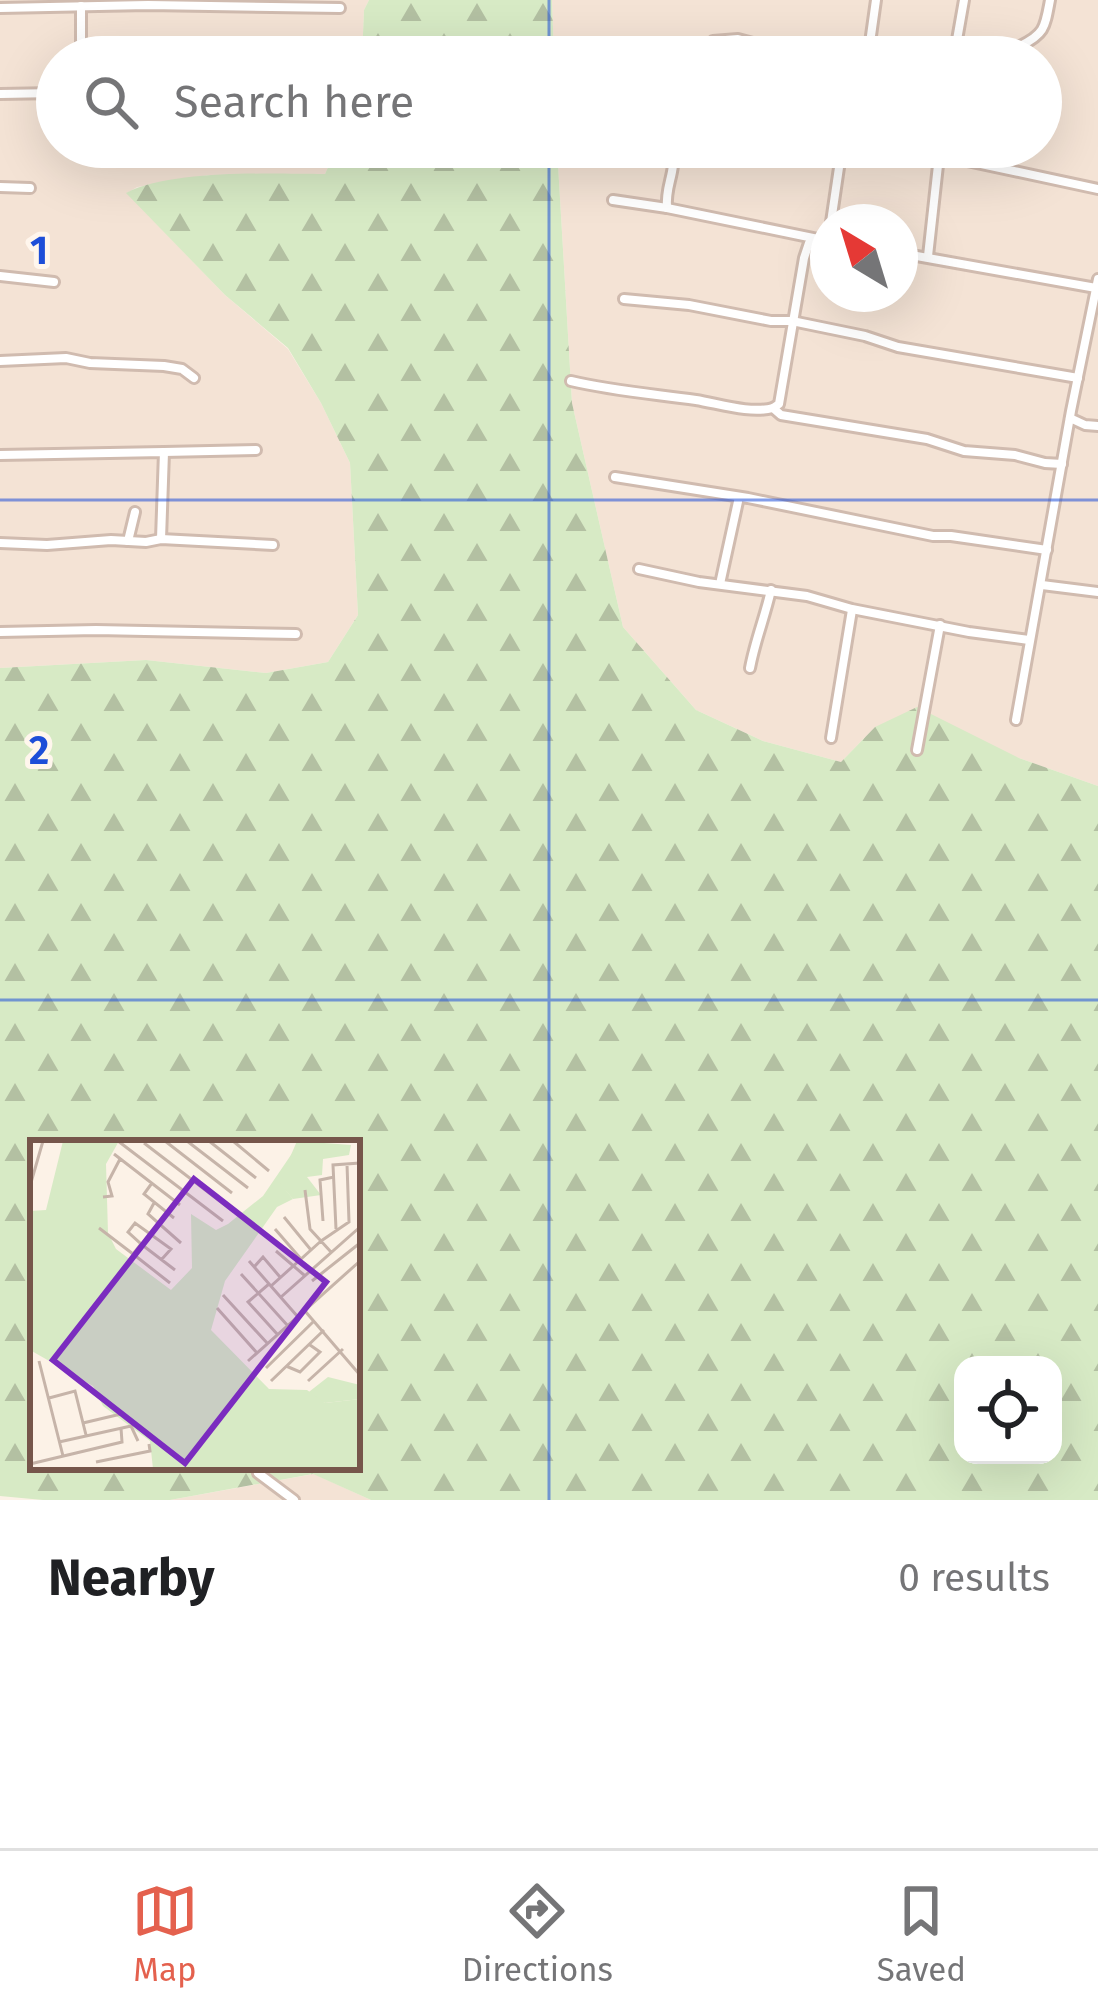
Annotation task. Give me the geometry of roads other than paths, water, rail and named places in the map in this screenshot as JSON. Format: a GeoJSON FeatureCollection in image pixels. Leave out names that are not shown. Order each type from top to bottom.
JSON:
{"type":"FeatureCollection","features":[{"type":"Feature","properties":{"kind":"street"},"geometry":{"type":"LineString","coordinates":[[871,36],[876,0]]}},
{"type":"Feature","properties":{"kind":"street"},"geometry":{"type":"LineString","coordinates":[[958,36],[964,0]]}},
{"type":"Feature","properties":{"kind":"street"},"geometry":{"type":"LineString","coordinates":[[1040,36],[1050,0]]}},
{"type":"Feature","properties":{"kind":"street"},"geometry":{"type":"LineString","coordinates":[[0,8],[148,3],[340,8]]}},
{"type":"Feature","properties":{"kind":"street"},"geometry":{"type":"LineString","coordinates":[[81,6],[81,36]]}},
{"type":"Feature","properties":{"kind":"street"},"geometry":{"type":"LineString","coordinates":[[0,94],[36,93]]}},
{"type":"Feature","properties":{"kind":"street"},"geometry":{"type":"LineString","coordinates":[[667,208],[675,168]]}},
{"type":"Feature","properties":{"kind":"street"},"geometry":{"type":"LineString","coordinates":[[835,204],[842,168]]}},
{"type":"Feature","properties":{"kind":"street"},"geometry":{"type":"LineString","coordinates":[[928,256],[938,168]]}},
{"type":"Feature","properties":{"kind":"street"},"geometry":{"type":"LineString","coordinates":[[1011,168],[1098,189]]}},
{"type":"Feature","properties":{"kind":"street"},"geometry":{"type":"LineString","coordinates":[[0,187],[30,188]]}},
{"type":"Feature","properties":{"kind":"street"},"geometry":{"type":"LineString","coordinates":[[613,200],[810,237]]}},
{"type":"Feature","properties":{"kind":"street"},"geometry":{"type":"LineString","coordinates":[[571,381],[761,411],[773,408],[779,404],[810,243]]}},
{"type":"Feature","properties":{"kind":"street"},"geometry":{"type":"LineString","coordinates":[[918,255],[1097,284],[1016,720]]}},
{"type":"Feature","properties":{"kind":"street"},"geometry":{"type":"LineString","coordinates":[[0,276],[54,282]]}},
{"type":"Feature","properties":{"kind":"street"},"geometry":{"type":"LineString","coordinates":[[624,299],[792,321],[898,347],[1078,378]]}},
{"type":"Feature","properties":{"kind":"street"},"geometry":{"type":"LineString","coordinates":[[0,361],[66,358],[164,366],[194,378]]}},
{"type":"Feature","properties":{"kind":"street"},"geometry":{"type":"LineString","coordinates":[[773,408],[781,415],[927,439],[964,451],[1062,464]]}},
{"type":"Feature","properties":{"kind":"street"},"geometry":{"type":"LineString","coordinates":[[1070,418],[1098,426]]}},
{"type":"Feature","properties":{"kind":"street"},"geometry":{"type":"LineString","coordinates":[[0,455],[256,450]]}},
{"type":"Feature","properties":{"kind":"street"},"geometry":{"type":"LineString","coordinates":[[161,539],[164,452]]}},
{"type":"Feature","properties":{"kind":"street"},"geometry":{"type":"LineString","coordinates":[[616,477],[933,536],[1047,550]]}},
{"type":"Feature","properties":{"kind":"street"},"geometry":{"type":"LineString","coordinates":[[720,584],[739,497]]}},
{"type":"Feature","properties":{"kind":"street"},"geometry":{"type":"LineString","coordinates":[[128,541],[135,512]]}},
{"type":"Feature","properties":{"kind":"street"},"geometry":{"type":"LineString","coordinates":[[0,543],[161,539],[273,545]]}},
{"type":"Feature","properties":{"kind":"street"},"geometry":{"type":"LineString","coordinates":[[639,569],[1029,640]]}},
{"type":"Feature","properties":{"kind":"street"},"geometry":{"type":"LineString","coordinates":[[1042,585],[1098,592]]}},
{"type":"Feature","properties":{"kind":"street"},"geometry":{"type":"LineString","coordinates":[[750,668],[771,590]]}},
{"type":"Feature","properties":{"kind":"street"},"geometry":{"type":"LineString","coordinates":[[831,738],[852,609]]}},
{"type":"Feature","properties":{"kind":"street"},"geometry":{"type":"LineString","coordinates":[[917,750],[940,625]]}},
{"type":"Feature","properties":{"kind":"street"},"geometry":{"type":"LineString","coordinates":[[0,632],[296,634]]}},
{"type":"Feature","properties":{"kind":"street"},"geometry":{"type":"LineString","coordinates":[[258,1473],[294,1500]]}}]}
